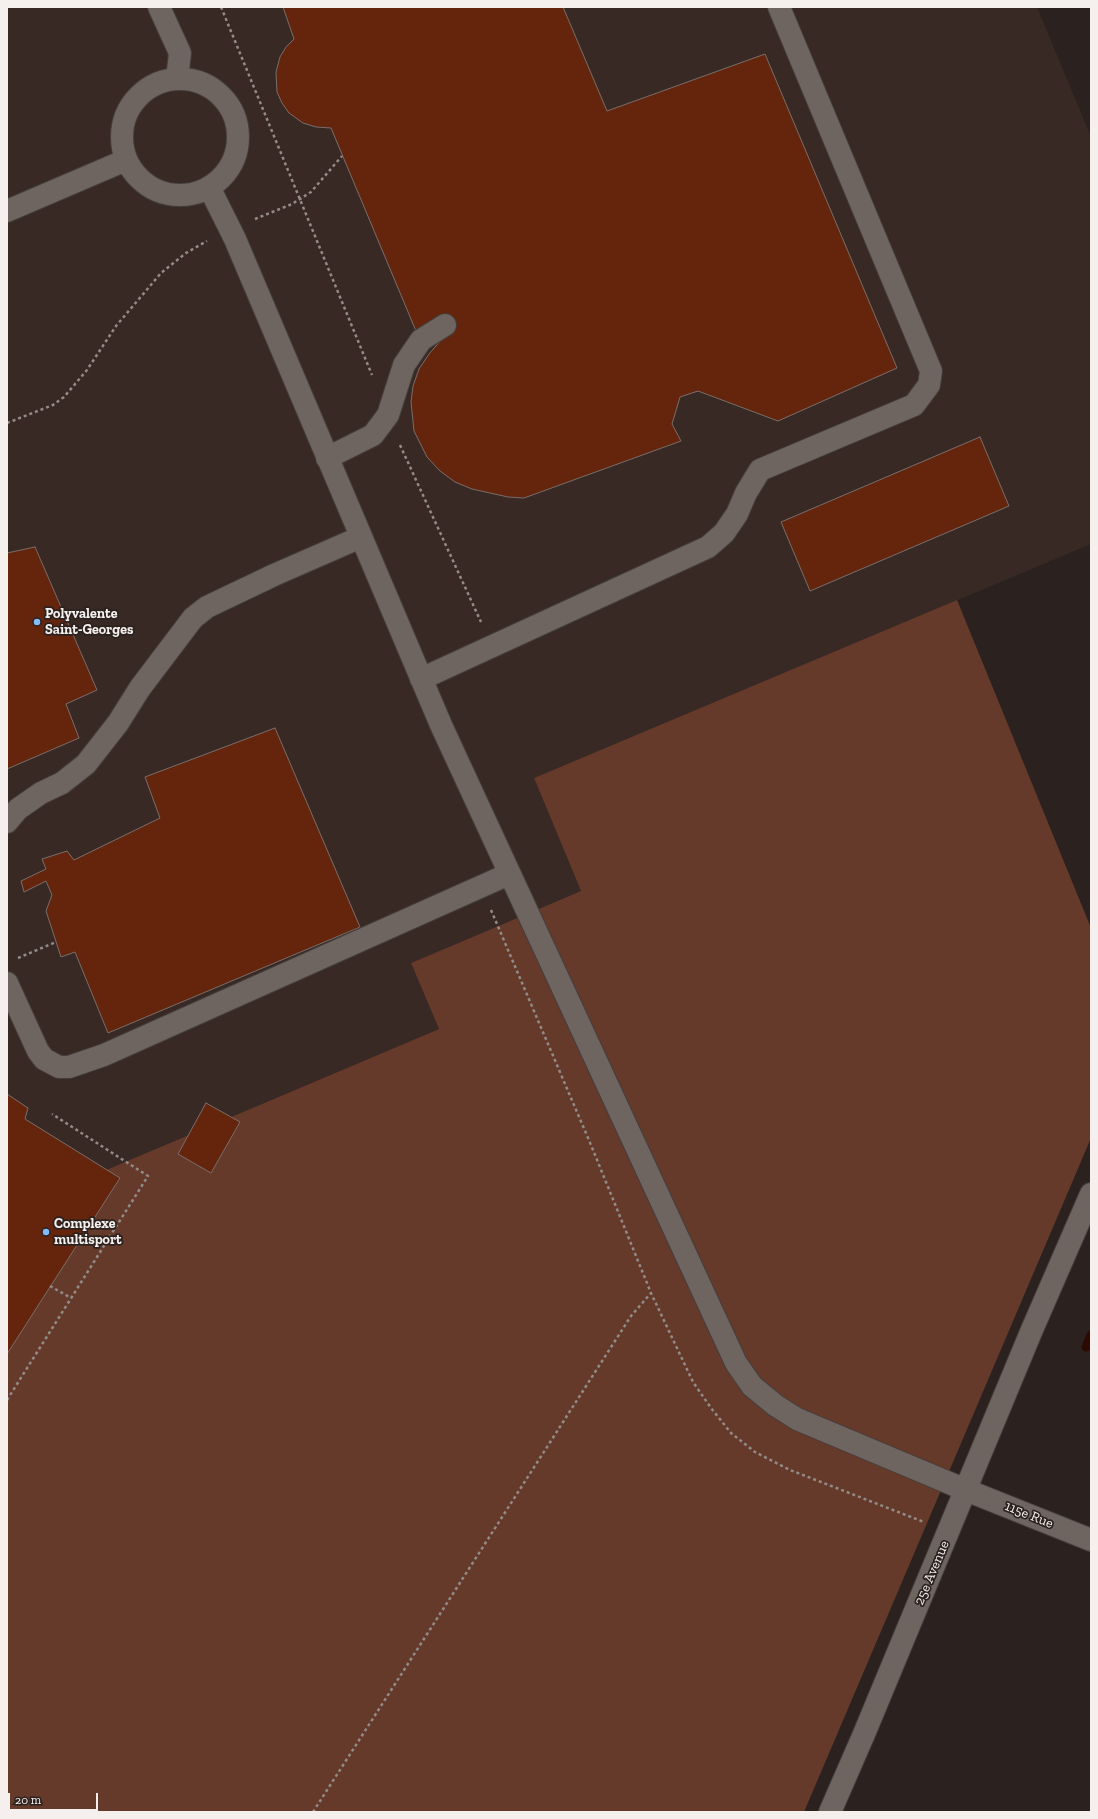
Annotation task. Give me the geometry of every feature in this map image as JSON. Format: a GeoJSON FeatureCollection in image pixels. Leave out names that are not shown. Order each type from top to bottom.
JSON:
{"type":"FeatureCollection","features":[{"type":"Feature","properties":{"kind":"street"},"geometry":{"type":"LineString","coordinates":[[159,7],[180,53],[176,79]]}},
{"type":"Feature","properties":{"kind":"street"},"geometry":{"type":"LineString","coordinates":[[421,679],[708,547],[724,533],[737,514],[746,493],[760,470],[914,405],[929,385],[931,371],[779,7]]}},
{"type":"Feature","properties":{"kind":"street"},"geometry":{"type":"LineString","coordinates":[[176,79],[195,81],[212,88],[225,101],[235,118],[238,138],[234,157],[224,174],[209,187],[191,194],[171,194],[152,188],[137,176],[126,160],[122,141],[123,123],[130,106],[143,92],[158,83],[176,79]]}},
{"type":"Feature","properties":{"kind":"street"},"geometry":{"type":"LineString","coordinates":[[7,211],[126,160]]}},
{"type":"Feature","properties":{"kind":"street","name":"115e Rue"},"geometry":{"type":"LineString","coordinates":[[209,187],[231,230],[421,679],[509,874],[736,1363],[752,1386],[775,1405],[797,1419],[966,1490],[1091,1540]]}},
{"type":"Feature","properties":{"kind":"street"},"geometry":{"type":"LineString","coordinates":[[327,458],[373,435],[388,415],[404,365],[421,340],[445,325]]}},
{"type":"Feature","properties":{"kind":"street"},"geometry":{"type":"LineString","coordinates":[[7,822],[18,809],[41,793],[62,783],[86,764],[118,723],[140,688],[193,618],[207,607],[361,537]]}},
{"type":"Feature","properties":{"kind":"street"},"geometry":{"type":"LineString","coordinates":[[7,983],[38,1051],[44,1059],[59,1067],[69,1067],[104,1055],[509,874]]}},
{"type":"Feature","properties":{"kind":"street","name":"25e Avenue"},"geometry":{"type":"LineString","coordinates":[[830,1812],[864,1734],[1031,1332],[1091,1194]]}},
{"type":"Feature","properties":{"kind":"path"},"geometry":{"type":"LineString","coordinates":[[221,7],[373,379]]}},
{"type":"Feature","properties":{"kind":"path"},"geometry":{"type":"LineString","coordinates":[[7,423],[53,405],[64,397],[88,370],[116,326],[162,273],[186,253],[231,230],[300,200],[311,192],[342,156]]}},
{"type":"Feature","properties":{"kind":"path"},"geometry":{"type":"LineString","coordinates":[[404,454],[492,646]]}},
{"type":"Feature","properties":{"kind":"path"},"geometry":{"type":"LineString","coordinates":[[14,959],[56,942]]}},
{"type":"Feature","properties":{"kind":"path"},"geometry":{"type":"LineString","coordinates":[[7,1400],[148,1176],[52,1114]]}},
{"type":"Feature","properties":{"kind":"path"},"geometry":{"type":"LineString","coordinates":[[50,1286],[71,1298]]}},
{"type":"Feature","properties":{"kind":"path"},"geometry":{"type":"LineString","coordinates":[[313,1812],[631,1316],[651,1293]]}},
{"type":"Feature","properties":{"kind":"shaded area"},"geometry":{"type":"Polygon","coordinates":[[[7,7],[1037,7],[1091,137],[1091,544],[534,778],[581,891],[411,963],[439,1029],[7,1212],[7,7]]]}},
{"type":"Feature","properties":{"kind":"shaded area"},"geometry":{"type":"Polygon","coordinates":[[[957,600],[1091,928],[1091,1138],[804,1812],[7,1812],[7,1212],[439,1029],[411,963],[581,891],[534,778],[957,600]]]}},
{"type":"Feature","properties":{"kind":"building"},"geometry":{"type":"Polygon","coordinates":[[[283,7],[563,7],[607,111],[765,54],[897,368],[778,421],[698,391],[680,397],[672,424],[681,441],[524,498],[508,497],[472,489],[455,482],[440,471],[427,457],[414,431],[411,402],[413,386],[419,369],[442,339],[416,331],[331,128],[316,127],[303,123],[289,113],[282,103],[277,92],[276,72],[280,57],[286,47],[294,39],[283,7]]]}},
{"type":"Feature","properties":{"kind":"building"},"geometry":{"type":"Polygon","coordinates":[[[980,437],[1009,506],[810,591],[781,522],[980,437]]]}},
{"type":"Feature","properties":{"kind":"building","name":"Polyvalente Saint-Georges"},"geometry":{"type":"Polygon","coordinates":[[[35,547],[97,690],[66,704],[79,738],[7,769],[7,553],[35,547]]]}},
{"type":"Feature","properties":{"kind":"building"},"geometry":{"type":"Polygon","coordinates":[[[275,728],[360,927],[108,1033],[75,952],[61,957],[46,911],[52,895],[46,881],[24,892],[21,881],[46,869],[42,859],[67,851],[74,860],[160,818],[145,777],[275,728]]]}},
{"type":"Feature","properties":{"kind":"building","name":"Complexe multisport"},"geometry":{"type":"Polygon","coordinates":[[[7,1094],[28,1108],[25,1119],[120,1178],[7,1354],[7,1094]]]}},
{"type":"Feature","properties":{"kind":"building"},"geometry":{"type":"Polygon","coordinates":[[[206,1103],[240,1122],[211,1173],[178,1154],[206,1103]]]}},
{"type":"Feature","properties":{"kind":"waterway"},"geometry":{"type":"LineString","coordinates":[[1086,1347],[1091,1335]]}},
{"type":"Feature","properties":{"kind":"place","name":"Polyvalente Saint-Georges"},"geometry":{"type":"Point","coordinates":[37,622]}},
{"type":"Feature","properties":{"kind":"place","name":"Complexe multisport"},"geometry":{"type":"Point","coordinates":[46,1232]}}]}
